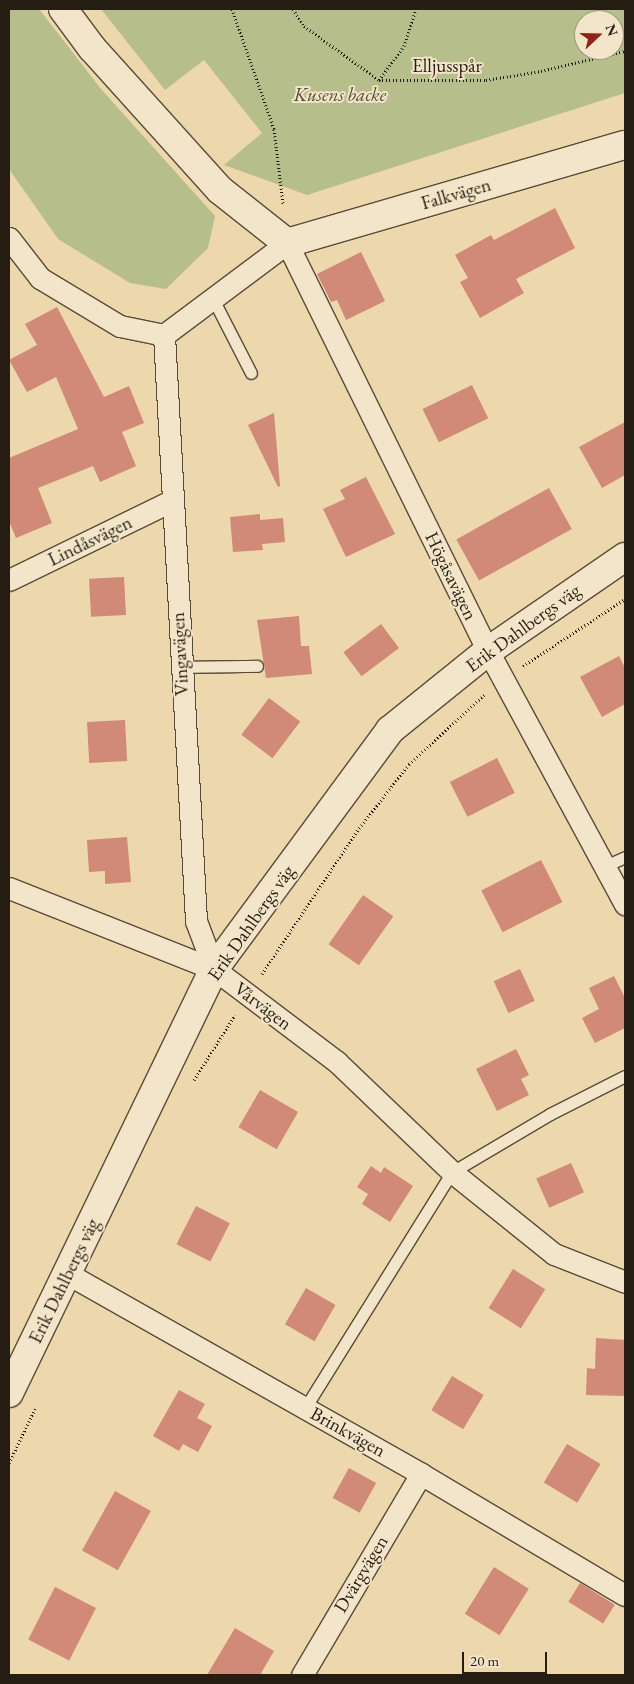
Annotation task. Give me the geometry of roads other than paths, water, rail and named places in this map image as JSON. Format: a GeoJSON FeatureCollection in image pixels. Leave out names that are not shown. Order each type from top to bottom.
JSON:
{"type":"FeatureCollection","features":[{"type":"Feature","properties":{"kind":"street"},"geometry":{"type":"LineString","coordinates":[[63,9],[92,48],[220,190],[287,243]]}},
{"type":"Feature","properties":{"kind":"street","name":"Falkvägen"},"geometry":{"type":"LineString","coordinates":[[164,335],[287,243],[625,145]]}},
{"type":"Feature","properties":{"kind":"street"},"geometry":{"type":"LineString","coordinates":[[9,238],[40,278],[120,326],[164,335]]}},
{"type":"Feature","properties":{"kind":"street","name":"Högåsavägen"},"geometry":{"type":"LineString","coordinates":[[287,243],[488,651],[625,904]]}},
{"type":"Feature","properties":{"kind":"street","name":"Vingavägen"},"geometry":{"type":"LineString","coordinates":[[164,335],[171,501],[196,921],[214,970]]}},
{"type":"Feature","properties":{"kind":"street","name":"Lindåsvägen"},"geometry":{"type":"LineString","coordinates":[[9,580],[171,501]]}},
{"type":"Feature","properties":{"kind":"street","name":"Erik Dahlbergs väg"},"geometry":{"type":"LineString","coordinates":[[9,1393],[214,970],[390,730],[488,651],[625,556]]}},
{"type":"Feature","properties":{"kind":"street","name":"Vårvägen"},"geometry":{"type":"LineString","coordinates":[[9,888],[214,970],[337,1062],[452,1172],[554,1254],[625,1282]]}},
{"type":"Feature","properties":{"kind":"street","name":"Brinkvägen"},"geometry":{"type":"LineString","coordinates":[[68,1274],[421,1474],[625,1595]]}},
{"type":"Feature","properties":{"kind":"street","name":"Dvärgvägen"},"geometry":{"type":"LineString","coordinates":[[302,1675],[421,1474]]}},
{"type":"Feature","properties":{"kind":"lane"},"geometry":{"type":"LineString","coordinates":[[213,299],[251,373]]}},
{"type":"Feature","properties":{"kind":"lane"},"geometry":{"type":"LineString","coordinates":[[181,668],[257,666]]}},
{"type":"Feature","properties":{"kind":"lane"},"geometry":{"type":"LineString","coordinates":[[605,866],[625,856]]}},
{"type":"Feature","properties":{"kind":"lane"},"geometry":{"type":"LineString","coordinates":[[305,1408],[452,1172],[550,1114],[625,1076]]}},
{"type":"Feature","properties":{"kind":"park label","name":"Kusens backe"},"geometry":{"type":"Point","coordinates":[340,95]}}]}
